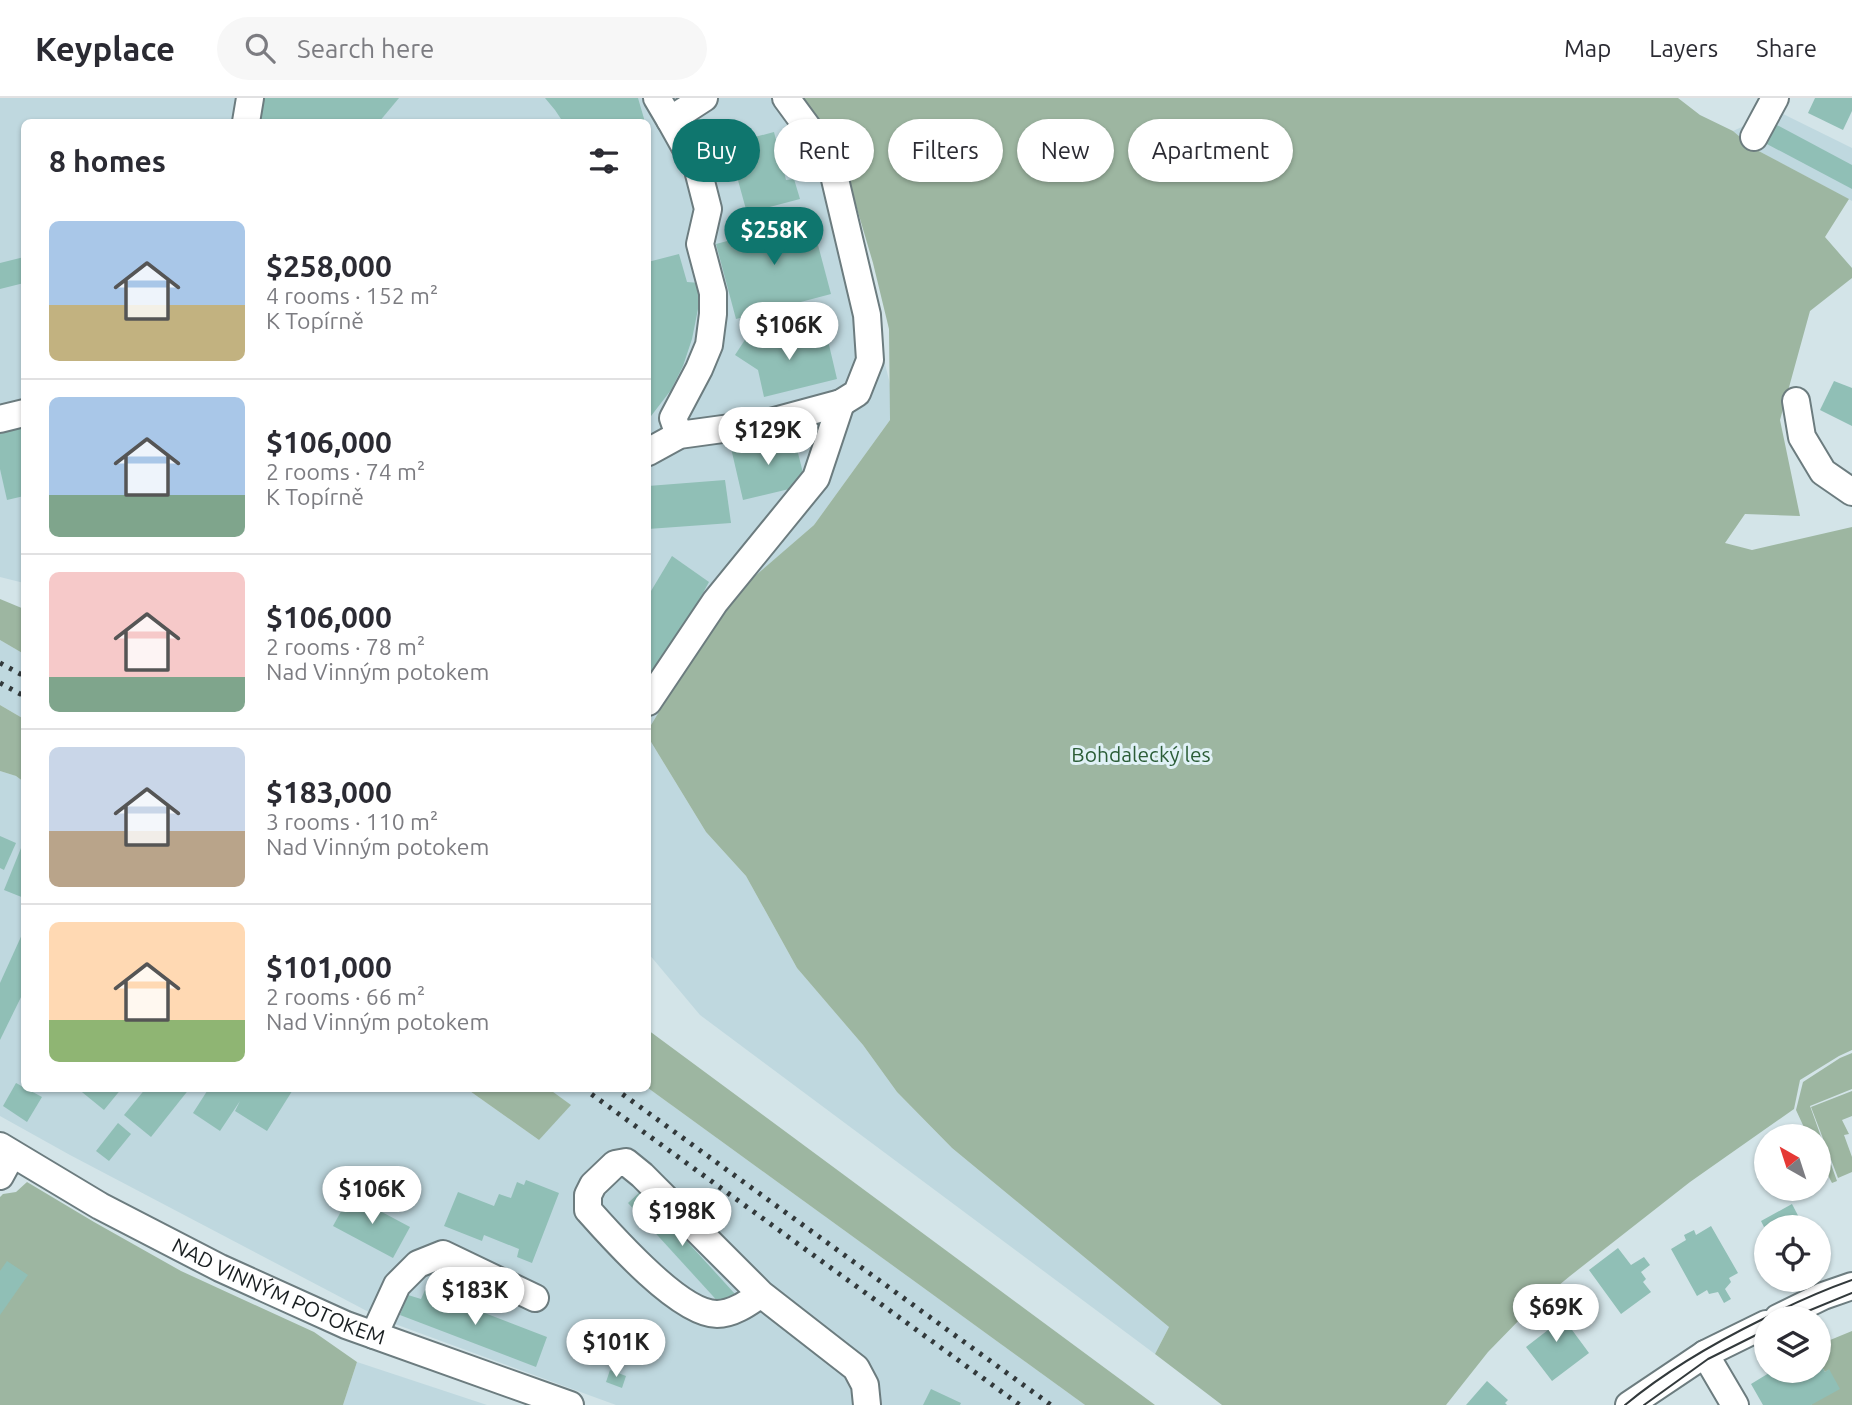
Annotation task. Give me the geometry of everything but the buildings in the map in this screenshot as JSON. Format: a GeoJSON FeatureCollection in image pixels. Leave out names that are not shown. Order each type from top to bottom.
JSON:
{"type":"FeatureCollection","features":[{"type":"Feature","properties":{"kind":"street"},"geometry":{"type":"LineString","coordinates":[[246,119],[250,98]]}},
{"type":"Feature","properties":{"kind":"street"},"geometry":{"type":"LineString","coordinates":[[679,435],[673,418],[709,345],[713,293],[700,244],[708,209],[705,196],[698,170],[664,109],[704,98]]}},
{"type":"Feature","properties":{"kind":"street"},"geometry":{"type":"LineString","coordinates":[[651,698],[715,602],[816,478],[849,398],[870,360],[867,315],[830,158],[786,98]]}},
{"type":"Feature","properties":{"kind":"street"},"geometry":{"type":"LineString","coordinates":[[1755,137],[1775,98]]}},
{"type":"Feature","properties":{"kind":"street"},"geometry":{"type":"LineString","coordinates":[[651,450],[679,435],[767,423],[849,398]]}},
{"type":"Feature","properties":{"kind":"street"},"geometry":{"type":"LineString","coordinates":[[1796,401],[1802,437],[1823,472],[1852,492]]}},
{"type":"Feature","properties":{"kind":"street"},"geometry":{"type":"LineString","coordinates":[[0,419],[21,414]]}},
{"type":"Feature","properties":{"kind":"street","name":"NAD VINNÝM POTOKEM"},"geometry":{"type":"LineString","coordinates":[[4,1158],[220,1269],[346,1325],[570,1405]]}},
{"type":"Feature","properties":{"kind":"street"},"geometry":{"type":"LineString","coordinates":[[761,1294],[742,1307],[718,1314],[698,1310],[664,1287],[588,1210],[588,1195],[593,1185],[615,1164],[626,1163],[642,1175],[761,1294],[856,1368],[864,1385],[867,1405]]}},
{"type":"Feature","properties":{"kind":"street"},"geometry":{"type":"LineString","coordinates":[[374,1335],[397,1285],[418,1264],[443,1254],[535,1298]]}},
{"type":"Feature","properties":{"kind":"street"},"geometry":{"type":"LineString","coordinates":[[1803,1306],[1852,1286]]}},
{"type":"Feature","properties":{"kind":"street"},"geometry":{"type":"LineString","coordinates":[[1629,1405],[1705,1354],[1754,1330]]}},
{"type":"Feature","properties":{"kind":"street"},"geometry":{"type":"LineString","coordinates":[[1705,1354],[1735,1405]]}},
{"type":"Feature","properties":{"kind":"street"},"geometry":{"type":"LineString","coordinates":[[1641,1405],[1666,1381]]}},
{"type":"Feature","properties":{"kind":"shaded area"},"geometry":{"type":"Polygon","coordinates":[[[0,98],[795,98],[809,119],[774,119],[774,182],[840,182],[890,384],[890,420],[814,525],[726,602],[651,725],[651,119],[21,119],[21,582],[0,577],[0,98]]]}},
{"type":"Feature","properties":{"kind":"shaded area"},"geometry":{"type":"Polygon","coordinates":[[[1777,111],[1852,148],[1852,201],[1753,148],[1733,131],[1777,111]]]}},
{"type":"Feature","properties":{"kind":"shaded area"},"geometry":{"type":"Polygon","coordinates":[[[0,640],[21,652],[21,717],[0,705],[0,640]]]}},
{"type":"Feature","properties":{"kind":"shaded area"},"geometry":{"type":"Polygon","coordinates":[[[651,742],[706,832],[746,876],[797,968],[863,1045],[897,1092],[952,1148],[1169,1327],[1155,1354],[700,1015],[651,957],[651,742]]]}},
{"type":"Feature","properties":{"kind":"shaded area"},"geometry":{"type":"Polygon","coordinates":[[[0,771],[21,780],[21,1092],[471,1092],[539,1140],[548,1092],[651,1090],[1085,1405],[616,1405],[384,1320],[0,1116],[0,771]]]}},
{"type":"Feature","properties":{"kind":"shaded area"},"geometry":{"type":"Polygon","coordinates":[[[357,1362],[487,1405],[343,1405],[357,1362]]]}},
{"type":"Feature","properties":{"kind":"green space","name":"Bohdalecký les"},"geometry":{"type":"Polygon","coordinates":[[[802,98],[1678,98],[1700,115],[1733,131],[1753,148],[1849,199],[1825,237],[1852,268],[1852,278],[1810,311],[1780,420],[1800,516],[1745,514],[1725,543],[1752,550],[1852,527],[1852,1050],[1800,1080],[1794,1109],[1773,1124],[1754,1124],[1754,1137],[1690,1182],[1529,1310],[1488,1352],[1446,1405],[1222,1405],[1155,1354],[1169,1327],[952,1148],[897,1092],[863,1045],[797,968],[746,876],[706,832],[651,742],[651,725],[726,601],[814,525],[890,420],[889,329],[849,182],[874,182],[874,119],[817,119],[802,98]]]}},
{"type":"Feature","properties":{"kind":"green space"},"geometry":{"type":"Polygon","coordinates":[[[0,599],[21,608],[21,652],[0,640],[0,599]]]}},
{"type":"Feature","properties":{"kind":"green space"},"geometry":{"type":"Polygon","coordinates":[[[0,705],[21,717],[21,780],[0,771],[0,705]]]}},
{"type":"Feature","properties":{"kind":"green space"},"geometry":{"type":"Polygon","coordinates":[[[651,1032],[1155,1405],[1085,1405],[651,1090],[651,1032]]]}},
{"type":"Feature","properties":{"kind":"green space"},"geometry":{"type":"Polygon","coordinates":[[[1852,1053],[1852,1089],[1810,1106],[1816,1124],[1802,1124],[1796,1110],[1803,1082],[1852,1053]]]}},
{"type":"Feature","properties":{"kind":"green space"},"geometry":{"type":"Polygon","coordinates":[[[1852,1091],[1852,1116],[1842,1120],[1849,1134],[1844,1135],[1852,1157],[1852,1172],[1838,1178],[1831,1160],[1831,1124],[1817,1124],[1811,1107],[1852,1091]]]}},
{"type":"Feature","properties":{"kind":"green space"},"geometry":{"type":"Polygon","coordinates":[[[471,1092],[553,1092],[571,1105],[539,1140],[471,1092]]]}},
{"type":"Feature","properties":{"kind":"green space"},"geometry":{"type":"Polygon","coordinates":[[[1831,1164],[1837,1181],[1831,1181],[1831,1164]]]}},
{"type":"Feature","properties":{"kind":"green space"},"geometry":{"type":"Polygon","coordinates":[[[27,1182],[181,1271],[314,1332],[357,1362],[343,1405],[0,1405],[0,1197],[16,1192],[27,1182]]]}},
{"type":"Feature","properties":{"kind":"green space"},"geometry":{"type":"Polygon","coordinates":[[[1852,1331],[1852,1405],[1811,1405],[1822,1383],[1831,1383],[1831,1340],[1852,1331]]]}},
{"type":"Feature","properties":{"kind":"tram line"},"geometry":{"type":"LineString","coordinates":[[1625,1405],[1674,1369],[1727,1338],[1796,1303],[1852,1280]]}},
{"type":"Feature","properties":{"kind":"tram line"},"geometry":{"type":"LineString","coordinates":[[1820,1306],[1852,1293]]}},
{"type":"Feature","properties":{"kind":"tram line"},"geometry":{"type":"LineString","coordinates":[[1644,1405],[1708,1359],[1754,1336]]}},
{"type":"Feature","properties":{"kind":"railway"},"geometry":{"type":"LineString","coordinates":[[0,663],[21,674]]}},
{"type":"Feature","properties":{"kind":"railway"},"geometry":{"type":"LineString","coordinates":[[0,683],[21,694]]}},
{"type":"Feature","properties":{"kind":"railway"},"geometry":{"type":"LineString","coordinates":[[589,1092],[1020,1405]]}},
{"type":"Feature","properties":{"kind":"railway"},"geometry":{"type":"LineString","coordinates":[[620,1092],[1051,1405]]}}]}
